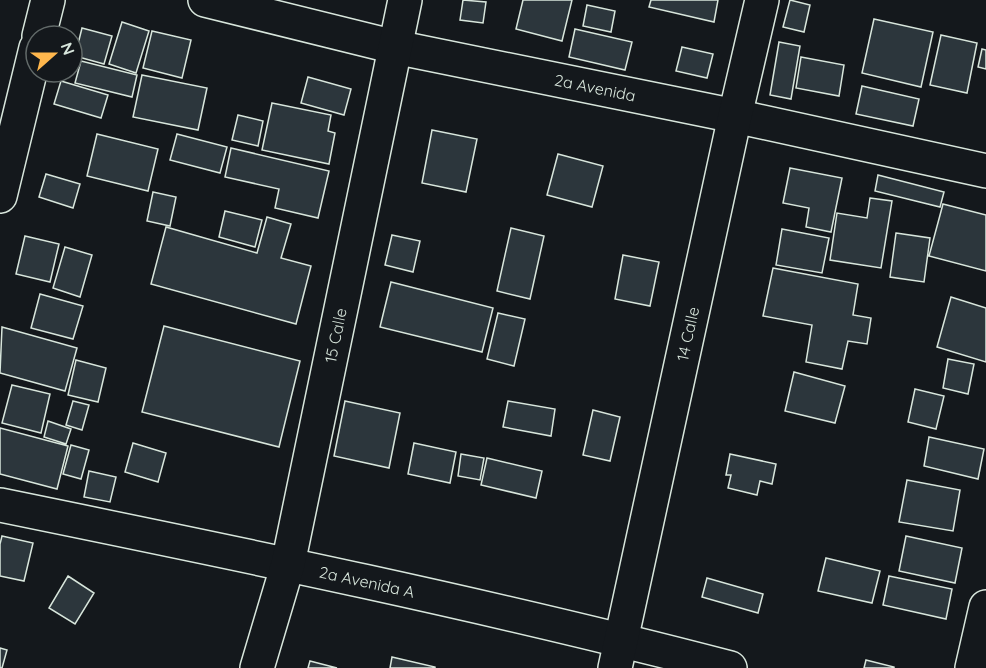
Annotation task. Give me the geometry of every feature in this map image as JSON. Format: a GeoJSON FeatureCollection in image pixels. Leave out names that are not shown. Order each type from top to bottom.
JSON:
{"type":"FeatureCollection","features":[{"type":"Feature","properties":{"kind":"street"},"geometry":{"type":"LineString","coordinates":[[42,24],[48,0]]}},
{"type":"Feature","properties":{"kind":"street","name":"2a Avenida"},"geometry":{"type":"LineString","coordinates":[[205,0],[395,47],[735,116],[986,171]]}},
{"type":"Feature","properties":{"kind":"street","name":"15 Calle"},"geometry":{"type":"LineString","coordinates":[[257,668],[288,564],[405,0]]}},
{"type":"Feature","properties":{"kind":"street","name":"14 Calle"},"geometry":{"type":"LineString","coordinates":[[618,654],[762,0]]}},
{"type":"Feature","properties":{"kind":"street"},"geometry":{"type":"LineString","coordinates":[[0,196],[27,84]]}},
{"type":"Feature","properties":{"kind":"street","name":"2a Avenida A"},"geometry":{"type":"LineString","coordinates":[[0,506],[288,564],[618,654],[730,668]]}},
{"type":"Feature","properties":{"kind":"street"},"geometry":{"type":"LineString","coordinates":[[972,668],[986,607]]}},
{"type":"Feature","properties":{"kind":"building"},"geometry":{"type":"Polygon","coordinates":[[[463,0],[486,2],[483,23],[460,20],[463,0]]]}},
{"type":"Feature","properties":{"kind":"building"},"geometry":{"type":"Polygon","coordinates":[[[523,0],[572,0],[562,41],[516,29],[523,0]]]}},
{"type":"Feature","properties":{"kind":"building"},"geometry":{"type":"Polygon","coordinates":[[[651,0],[718,0],[714,22],[649,7],[651,0]]]}},
{"type":"Feature","properties":{"kind":"building"},"geometry":{"type":"Polygon","coordinates":[[[790,0],[810,5],[804,32],[783,27],[790,0]]]}},
{"type":"Feature","properties":{"kind":"building"},"geometry":{"type":"Polygon","coordinates":[[[587,5],[615,11],[611,32],[583,26],[587,5]]]}},
{"type":"Feature","properties":{"kind":"building"},"geometry":{"type":"Polygon","coordinates":[[[874,19],[933,32],[921,87],[862,73],[874,19]]]}},
{"type":"Feature","properties":{"kind":"building"},"geometry":{"type":"Polygon","coordinates":[[[122,22],[149,31],[136,73],[109,64],[122,22]]]}},
{"type":"Feature","properties":{"kind":"building"},"geometry":{"type":"Polygon","coordinates":[[[84,29],[112,36],[104,64],[84,58],[84,29]]]}},
{"type":"Feature","properties":{"kind":"building"},"geometry":{"type":"Polygon","coordinates":[[[575,29],[632,42],[625,70],[569,57],[575,29]]]}},
{"type":"Feature","properties":{"kind":"building"},"geometry":{"type":"Polygon","coordinates":[[[152,31],[191,40],[182,78],[143,68],[152,31]]]}},
{"type":"Feature","properties":{"kind":"building"},"geometry":{"type":"Polygon","coordinates":[[[941,35],[977,43],[967,93],[930,85],[941,35]]]}},
{"type":"Feature","properties":{"kind":"building"},"geometry":{"type":"Polygon","coordinates":[[[779,42],[800,46],[791,99],[770,95],[779,42]]]}},
{"type":"Feature","properties":{"kind":"building"},"geometry":{"type":"Polygon","coordinates":[[[682,47],[713,54],[707,78],[676,71],[682,47]]]}},
{"type":"Feature","properties":{"kind":"building"},"geometry":{"type":"Polygon","coordinates":[[[982,49],[986,50],[986,69],[978,67],[982,49]]]}},
{"type":"Feature","properties":{"kind":"building"},"geometry":{"type":"Polygon","coordinates":[[[801,57],[844,65],[839,96],[796,88],[801,57]]]}},
{"type":"Feature","properties":{"kind":"building"},"geometry":{"type":"Polygon","coordinates":[[[84,62],[137,75],[132,97],[79,84],[84,84],[84,62]]]}},
{"type":"Feature","properties":{"kind":"building"},"geometry":{"type":"Polygon","coordinates":[[[142,75],[207,88],[198,130],[133,117],[142,75]]]}},
{"type":"Feature","properties":{"kind":"building"},"geometry":{"type":"Polygon","coordinates":[[[308,77],[351,89],[344,115],[301,103],[308,77]]]}},
{"type":"Feature","properties":{"kind":"building"},"geometry":{"type":"Polygon","coordinates":[[[60,84],[71,84],[108,95],[101,118],[54,104],[60,84]]]}},
{"type":"Feature","properties":{"kind":"building"},"geometry":{"type":"Polygon","coordinates":[[[862,86],[919,99],[913,126],[856,114],[862,86]]]}},
{"type":"Feature","properties":{"kind":"building"},"geometry":{"type":"Polygon","coordinates":[[[272,103],[331,115],[328,131],[335,133],[329,164],[262,150],[272,103]]]}},
{"type":"Feature","properties":{"kind":"building"},"geometry":{"type":"Polygon","coordinates":[[[238,115],[263,121],[258,146],[232,140],[238,115]]]}},
{"type":"Feature","properties":{"kind":"building"},"geometry":{"type":"Polygon","coordinates":[[[432,130],[477,139],[466,192],[422,183],[432,130]]]}},
{"type":"Feature","properties":{"kind":"building"},"geometry":{"type":"Polygon","coordinates":[[[97,134],[158,149],[148,191],[87,176],[97,134]]]}},
{"type":"Feature","properties":{"kind":"building"},"geometry":{"type":"Polygon","coordinates":[[[177,134],[227,147],[220,173],[170,160],[177,134]]]}},
{"type":"Feature","properties":{"kind":"building"},"geometry":{"type":"Polygon","coordinates":[[[231,148],[329,171],[318,218],[275,208],[279,189],[225,177],[231,148]]]}},
{"type":"Feature","properties":{"kind":"building"},"geometry":{"type":"Polygon","coordinates":[[[558,154],[603,166],[592,207],[547,195],[558,154]]]}},
{"type":"Feature","properties":{"kind":"building"},"geometry":{"type":"Polygon","coordinates":[[[790,168],[842,178],[831,232],[806,227],[809,208],[783,203],[790,168]]]}},
{"type":"Feature","properties":{"kind":"building"},"geometry":{"type":"Polygon","coordinates":[[[46,174],[80,184],[73,208],[39,197],[46,174]]]}},
{"type":"Feature","properties":{"kind":"building"},"geometry":{"type":"Polygon","coordinates":[[[878,175],[944,192],[940,207],[875,191],[878,175]]]}},
{"type":"Feature","properties":{"kind":"building"},"geometry":{"type":"Polygon","coordinates":[[[153,192],[176,197],[170,226],[147,221],[153,192]]]}},
{"type":"Feature","properties":{"kind":"building"},"geometry":{"type":"Polygon","coordinates":[[[870,198],[892,201],[881,268],[830,260],[837,213],[867,218],[870,198]]]}},
{"type":"Feature","properties":{"kind":"building"},"geometry":{"type":"Polygon","coordinates":[[[943,204],[986,215],[986,271],[929,256],[943,204]]]}},
{"type":"Feature","properties":{"kind":"building"},"geometry":{"type":"Polygon","coordinates":[[[225,211],[262,220],[255,247],[219,237],[225,211]]]}},
{"type":"Feature","properties":{"kind":"building"},"geometry":{"type":"Polygon","coordinates":[[[267,217],[291,224],[281,258],[311,266],[296,324],[151,284],[166,227],[257,253],[267,217]]]}},
{"type":"Feature","properties":{"kind":"building"},"geometry":{"type":"Polygon","coordinates":[[[511,228],[544,236],[530,299],[497,291],[511,228]]]}},
{"type":"Feature","properties":{"kind":"building"},"geometry":{"type":"Polygon","coordinates":[[[782,229],[829,238],[822,273],[776,265],[782,229]]]}},
{"type":"Feature","properties":{"kind":"building"},"geometry":{"type":"Polygon","coordinates":[[[896,233],[930,238],[924,282],[890,277],[896,233]]]}},
{"type":"Feature","properties":{"kind":"building"},"geometry":{"type":"Polygon","coordinates":[[[392,235],[420,241],[413,272],[385,265],[392,235]]]}},
{"type":"Feature","properties":{"kind":"building"},"geometry":{"type":"Polygon","coordinates":[[[25,236],[59,244],[50,282],[16,274],[25,236]]]}},
{"type":"Feature","properties":{"kind":"building"},"geometry":{"type":"Polygon","coordinates":[[[65,247],[92,255],[80,297],[53,288],[65,247]]]}},
{"type":"Feature","properties":{"kind":"building"},"geometry":{"type":"Polygon","coordinates":[[[623,255],[659,262],[650,306],[615,299],[623,255]]]}},
{"type":"Feature","properties":{"kind":"building"},"geometry":{"type":"Polygon","coordinates":[[[773,268],[858,284],[853,315],[871,318],[867,344],[848,341],[842,369],[806,362],[812,325],[763,316],[773,268]]]}},
{"type":"Feature","properties":{"kind":"building"},"geometry":{"type":"Polygon","coordinates":[[[391,282],[493,308],[482,352],[380,327],[391,282]]]}},
{"type":"Feature","properties":{"kind":"building"},"geometry":{"type":"Polygon","coordinates":[[[40,294],[83,306],[73,339],[31,328],[40,294]]]}},
{"type":"Feature","properties":{"kind":"building"},"geometry":{"type":"Polygon","coordinates":[[[951,297],[986,308],[986,362],[937,347],[951,297]]]}},
{"type":"Feature","properties":{"kind":"building"},"geometry":{"type":"Polygon","coordinates":[[[498,313],[525,319],[514,366],[487,359],[498,313]]]}},
{"type":"Feature","properties":{"kind":"building"},"geometry":{"type":"Polygon","coordinates":[[[164,326],[300,361],[279,447],[142,412],[164,326]]]}},
{"type":"Feature","properties":{"kind":"building"},"geometry":{"type":"Polygon","coordinates":[[[2,327],[77,348],[65,391],[0,373],[2,327]]]}},
{"type":"Feature","properties":{"kind":"building"},"geometry":{"type":"Polygon","coordinates":[[[948,359],[974,364],[968,394],[943,388],[948,359]]]}},
{"type":"Feature","properties":{"kind":"building"},"geometry":{"type":"Polygon","coordinates":[[[76,360],[106,368],[98,402],[68,395],[76,360]]]}},
{"type":"Feature","properties":{"kind":"building"},"geometry":{"type":"Polygon","coordinates":[[[794,372],[845,386],[835,423],[785,411],[794,372]]]}},
{"type":"Feature","properties":{"kind":"building"},"geometry":{"type":"Polygon","coordinates":[[[12,385],[50,394],[41,433],[2,423],[12,385]]]}},
{"type":"Feature","properties":{"kind":"building"},"geometry":{"type":"Polygon","coordinates":[[[915,389],[944,396],[936,429],[908,422],[915,389]]]}},
{"type":"Feature","properties":{"kind":"building"},"geometry":{"type":"Polygon","coordinates":[[[73,401],[89,405],[82,430],[66,425],[73,401]]]}},
{"type":"Feature","properties":{"kind":"building"},"geometry":{"type":"Polygon","coordinates":[[[345,401],[400,413],[389,468],[334,456],[345,401]]]}},
{"type":"Feature","properties":{"kind":"building"},"geometry":{"type":"Polygon","coordinates":[[[508,401],[555,409],[551,436],[503,427],[508,401]]]}},
{"type":"Feature","properties":{"kind":"building"},"geometry":{"type":"Polygon","coordinates":[[[593,410],[620,417],[610,461],[583,455],[593,410]]]}},
{"type":"Feature","properties":{"kind":"building"},"geometry":{"type":"Polygon","coordinates":[[[48,421],[71,429],[66,444],[44,437],[48,421]]]}},
{"type":"Feature","properties":{"kind":"building"},"geometry":{"type":"Polygon","coordinates":[[[0,428],[68,446],[57,489],[0,474],[0,428]]]}},
{"type":"Feature","properties":{"kind":"building"},"geometry":{"type":"Polygon","coordinates":[[[929,437],[984,449],[978,479],[924,466],[929,437]]]}},
{"type":"Feature","properties":{"kind":"building"},"geometry":{"type":"Polygon","coordinates":[[[133,443],[166,453],[158,482],[125,472],[133,443]]]}},
{"type":"Feature","properties":{"kind":"building"},"geometry":{"type":"Polygon","coordinates":[[[414,443],[456,452],[450,483],[408,474],[414,443]]]}},
{"type":"Feature","properties":{"kind":"building"},"geometry":{"type":"Polygon","coordinates":[[[71,445],[89,450],[81,479],[63,474],[71,445]]]}},
{"type":"Feature","properties":{"kind":"building"},"geometry":{"type":"Polygon","coordinates":[[[461,454],[484,458],[480,480],[458,476],[461,454]]]}},
{"type":"Feature","properties":{"kind":"building"},"geometry":{"type":"Polygon","coordinates":[[[730,454],[776,464],[772,484],[760,481],[757,495],[728,488],[731,475],[726,475],[730,454]]]}},
{"type":"Feature","properties":{"kind":"building"},"geometry":{"type":"Polygon","coordinates":[[[487,458],[542,471],[536,498],[481,485],[487,458]]]}},
{"type":"Feature","properties":{"kind":"building"},"geometry":{"type":"Polygon","coordinates":[[[89,471],[116,477],[110,502],[84,497],[89,471]]]}},
{"type":"Feature","properties":{"kind":"building"},"geometry":{"type":"Polygon","coordinates":[[[907,480],[960,490],[953,531],[899,522],[907,480]]]}},
{"type":"Feature","properties":{"kind":"building"},"geometry":{"type":"Polygon","coordinates":[[[2,536],[33,543],[24,581],[0,576],[2,536]]]}},
{"type":"Feature","properties":{"kind":"building"},"geometry":{"type":"Polygon","coordinates":[[[906,536],[962,548],[955,583],[899,571],[906,536]]]}},
{"type":"Feature","properties":{"kind":"building"},"geometry":{"type":"Polygon","coordinates":[[[826,558],[880,571],[872,603],[818,591],[826,558]]]}},
{"type":"Feature","properties":{"kind":"building"},"geometry":{"type":"Polygon","coordinates":[[[68,576],[94,593],[75,624],[49,608],[68,576]]]}},
{"type":"Feature","properties":{"kind":"building"},"geometry":{"type":"Polygon","coordinates":[[[889,576],[952,589],[946,619],[883,605],[889,576]]]}},
{"type":"Feature","properties":{"kind":"building"},"geometry":{"type":"Polygon","coordinates":[[[707,578],[763,594],[758,613],[702,597],[707,578]]]}},
{"type":"Feature","properties":{"kind":"building"},"geometry":{"type":"Polygon","coordinates":[[[0,648],[7,650],[2,668],[0,668],[0,648]]]}},
{"type":"Feature","properties":{"kind":"building"},"geometry":{"type":"Polygon","coordinates":[[[392,657],[435,667],[435,668],[390,668],[392,657]]]}},
{"type":"Feature","properties":{"kind":"building"},"geometry":{"type":"Polygon","coordinates":[[[866,660],[894,667],[894,668],[864,668],[866,660]]]}},
{"type":"Feature","properties":{"kind":"building"},"geometry":{"type":"Polygon","coordinates":[[[310,661],[337,668],[308,668],[310,661]]]}}]}
